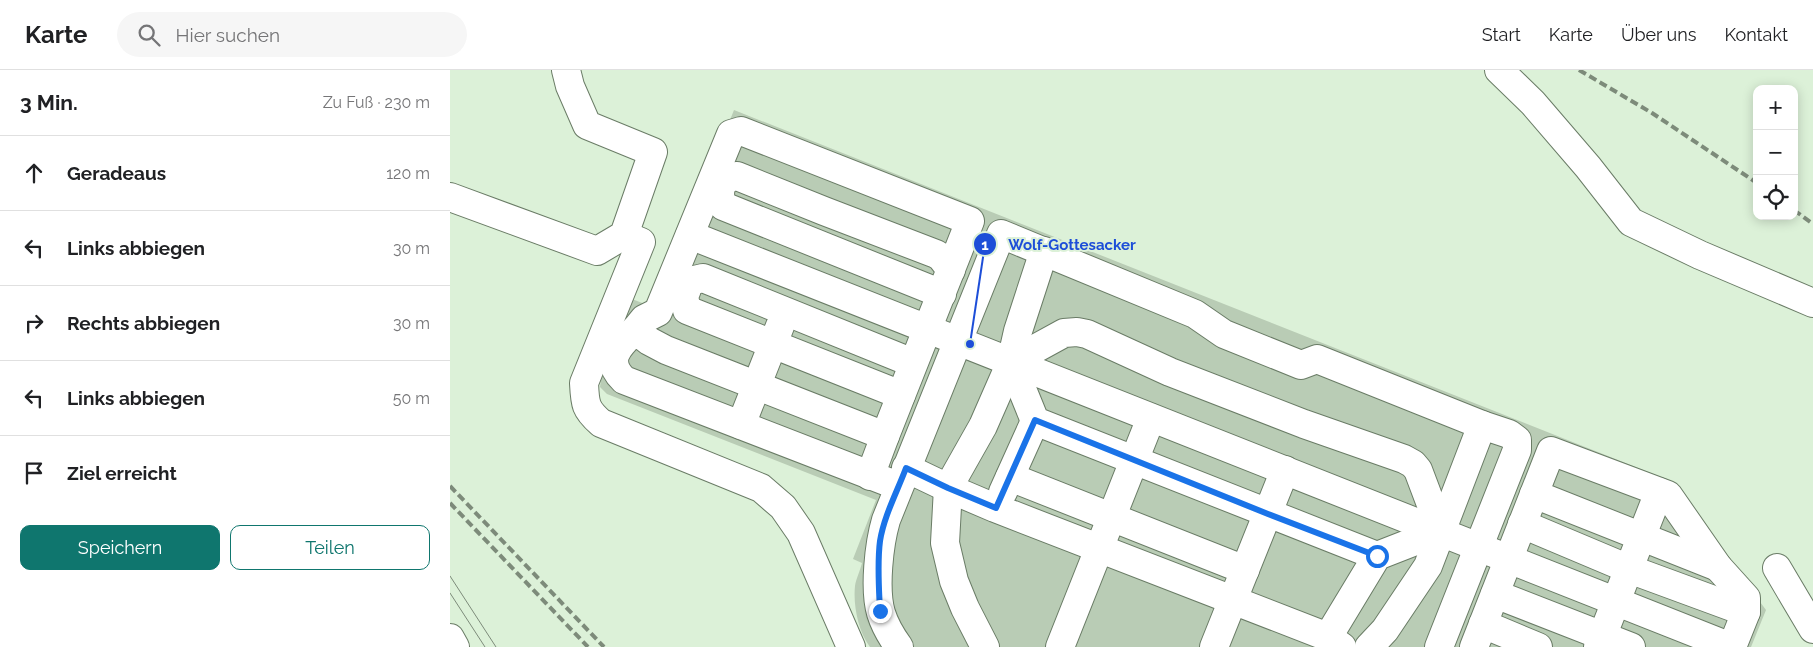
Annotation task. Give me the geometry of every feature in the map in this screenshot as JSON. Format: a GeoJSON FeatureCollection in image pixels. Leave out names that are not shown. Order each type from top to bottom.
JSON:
{"type":"FeatureCollection","features":[{"type":"Feature","properties":{"kind":"main road"},"geometry":{"type":"LineString","coordinates":[[450,197],[597,251],[624,235],[654,152],[587,125],[570,86],[566,70]]}},
{"type":"Feature","properties":{"kind":"main road"},"geometry":{"type":"LineString","coordinates":[[1499,70],[1533,103],[1582,160],[1630,222],[1700,255],[1813,303]]}},
{"type":"Feature","properties":{"kind":"main road"},"geometry":{"type":"LineString","coordinates":[[870,476],[970,221],[742,131],[731,134],[658,312],[644,319],[616,352],[614,360],[618,375],[624,380],[870,476],[888,482],[904,475],[948,488],[1335,642],[1377,556]]}},
{"type":"Feature","properties":{"kind":"main road"},"geometry":{"type":"LineString","coordinates":[[741,425],[840,170]]}},
{"type":"Feature","properties":{"kind":"main road"},"geometry":{"type":"LineString","coordinates":[[731,176],[737,176],[936,254],[941,257],[946,282],[812,243],[723,206],[720,200],[721,186],[724,180],[731,176]]}},
{"type":"Feature","properties":{"kind":"main road"},"geometry":{"type":"LineString","coordinates":[[899,647],[889,634],[880,611],[878,567],[880,540],[886,520],[957,340],[1001,234],[1195,314],[1224,334],[1258,348],[1302,365],[1317,359],[1509,434],[1517,440],[1518,450],[1439,647]]}},
{"type":"Feature","properties":{"kind":"main road"},"geometry":{"type":"LineString","coordinates":[[624,235],[641,242],[584,383],[584,398],[589,412],[601,423],[761,488],[783,507],[801,533],[851,647]]}},
{"type":"Feature","properties":{"kind":"main road"},"geometry":{"type":"LineString","coordinates":[[690,235],[1479,546],[1509,558],[1616,602],[1731,647],[1746,612],[1746,598],[1718,566],[1668,495],[1551,451],[1522,524],[1509,558],[1495,594],[1478,636],[1538,647]]}},
{"type":"Feature","properties":{"kind":"main road"},"geometry":{"type":"LineString","coordinates":[[985,647],[965,608],[954,581],[945,543],[948,488],[983,426],[1011,362],[1018,331],[1044,251]]}},
{"type":"Feature","properties":{"kind":"main road"},"geometry":{"type":"LineString","coordinates":[[901,395],[687,310],[684,296],[690,281],[702,278],[914,363]]}},
{"type":"Feature","properties":{"kind":"main road"},"geometry":{"type":"LineString","coordinates":[[635,330],[649,341],[666,350],[885,436]]}},
{"type":"Feature","properties":{"kind":"main road"},"geometry":{"type":"LineString","coordinates":[[1011,362],[1064,333],[1077,332],[1087,334],[1179,375],[1304,424],[1404,458],[1418,470],[1441,531]]}},
{"type":"Feature","properties":{"kind":"main road"},"geometry":{"type":"LineString","coordinates":[[1011,362],[1035,420],[1268,514],[1377,556],[1441,531]]}},
{"type":"Feature","properties":{"kind":"main road"},"geometry":{"type":"LineString","coordinates":[[1060,647],[1151,418]]}},
{"type":"Feature","properties":{"kind":"main road"},"geometry":{"type":"LineString","coordinates":[[996,508],[1035,420]]}},
{"type":"Feature","properties":{"kind":"main road"},"geometry":{"type":"LineString","coordinates":[[1381,642],[1428,566],[1482,425]]}},
{"type":"Feature","properties":{"kind":"main road"},"geometry":{"type":"LineString","coordinates":[[1214,647],[1285,470]]}},
{"type":"Feature","properties":{"kind":"main road"},"geometry":{"type":"LineString","coordinates":[[1010,477],[1245,570]]}},
{"type":"Feature","properties":{"kind":"main road"},"geometry":{"type":"LineString","coordinates":[[1600,641],[1659,492]]}},
{"type":"Feature","properties":{"kind":"main road"},"geometry":{"type":"LineString","coordinates":[[1534,494],[1718,566]]}},
{"type":"Feature","properties":{"kind":"main road"},"geometry":{"type":"LineString","coordinates":[[1522,524],[1629,569],[1746,612]]}},
{"type":"Feature","properties":{"kind":"main road"},"geometry":{"type":"LineString","coordinates":[[1777,568],[1813,629]]}},
{"type":"Feature","properties":{"kind":"main road"},"geometry":{"type":"LineString","coordinates":[[1495,594],[1600,641],[1631,647]]}},
{"type":"Feature","properties":{"kind":"main road"},"geometry":{"type":"LineString","coordinates":[[450,638],[455,647]]}},
{"type":"Feature","properties":{"kind":"green space"},"geometry":{"type":"Polygon","coordinates":[[[734,110],[1671,481],[1766,610],[1751,647],[870,647],[859,626],[855,601],[855,586],[862,563],[853,559],[876,500],[607,394],[600,387],[601,379],[632,299],[655,308],[734,110]]]}},
{"type":"Feature","properties":{"kind":"tram line"},"geometry":{"type":"LineString","coordinates":[[450,576],[496,647]]}},
{"type":"Feature","properties":{"kind":"tram line"},"geometry":{"type":"LineString","coordinates":[[450,593],[485,647]]}},
{"type":"Feature","properties":{"kind":"railway"},"geometry":{"type":"LineString","coordinates":[[1579,70],[1652,113],[1753,180]]}},
{"type":"Feature","properties":{"kind":"railway"},"geometry":{"type":"LineString","coordinates":[[1798,213],[1813,224]]}},
{"type":"Feature","properties":{"kind":"railway"},"geometry":{"type":"LineString","coordinates":[[450,486],[604,647]]}},
{"type":"Feature","properties":{"kind":"railway"},"geometry":{"type":"LineString","coordinates":[[450,503],[588,647]]}},
{"type":"Feature","properties":{"kind":"place","name":"Wolf-Gottesacker"},"geometry":{"type":"Point","coordinates":[970,344]}},
{"type":"Feature","properties":{"kind":"route"},"geometry":{"type":"LineString","coordinates":[[880,611],[878,567],[880,540],[906,468],[996,508],[1035,420],[1377,556]]}}]}
